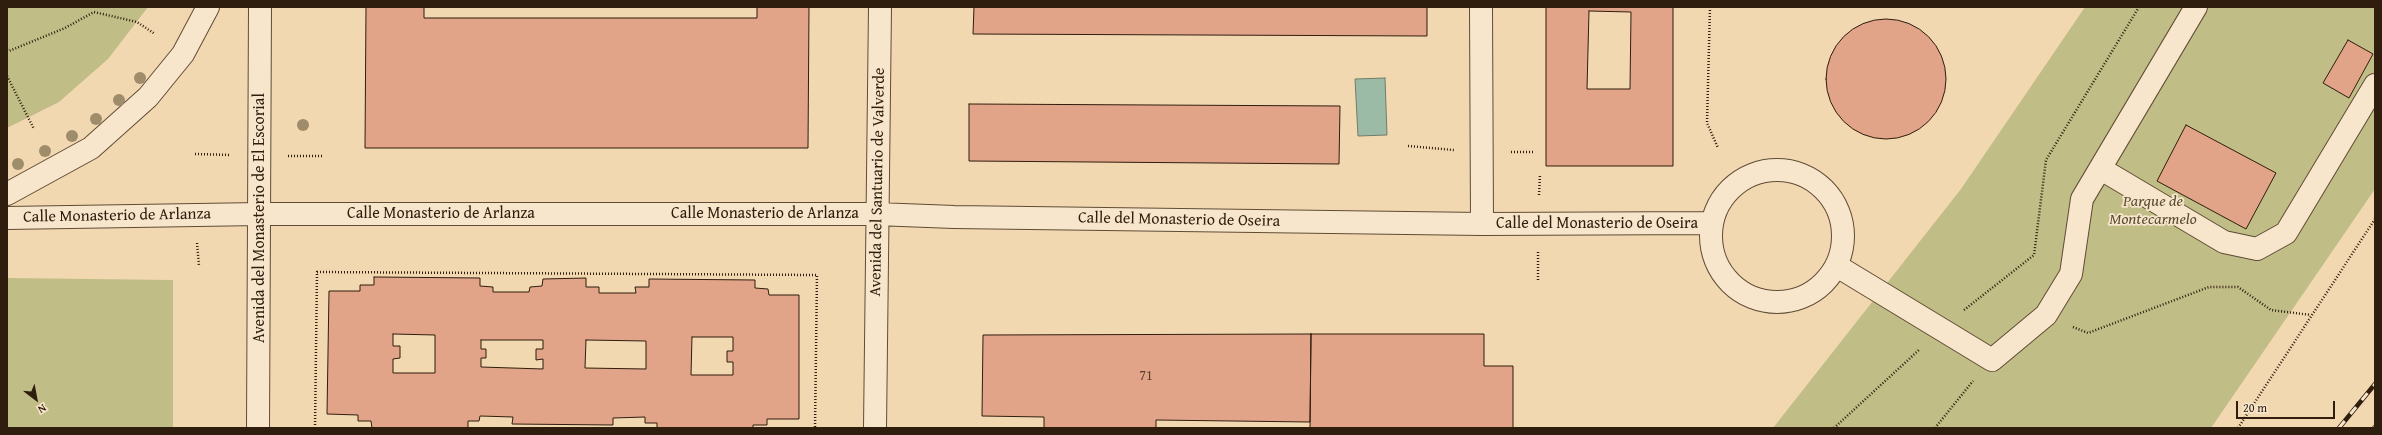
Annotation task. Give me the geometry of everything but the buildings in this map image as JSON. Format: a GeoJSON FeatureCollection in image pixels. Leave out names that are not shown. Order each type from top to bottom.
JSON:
{"type":"FeatureCollection","features":[{"type":"Feature","properties":{"kind":"street"},"geometry":{"type":"LineString","coordinates":[[7,194],[91,148],[148,97],[183,54],[208,7]]}},
{"type":"Feature","properties":{"kind":"street","name":"Avenida del Monasterio de El Escorial"},"geometry":{"type":"LineString","coordinates":[[258,428],[260,7]]}},
{"type":"Feature","properties":{"kind":"street","name":"Avenida del Santuario de Valverde"},"geometry":{"type":"LineString","coordinates":[[875,428],[876,214],[880,7]]}},
{"type":"Feature","properties":{"kind":"street","name":"Calle del Monasterio de Oseira"},"geometry":{"type":"LineString","coordinates":[[1481,7],[1482,224]]}},
{"type":"Feature","properties":{"kind":"street"},"geometry":{"type":"LineString","coordinates":[[1837,266],[1992,360],[2046,315],[2071,274],[2082,199],[2196,7]]}},
{"type":"Feature","properties":{"kind":"street"},"geometry":{"type":"LineString","coordinates":[[2101,169],[2224,242],[2257,249],[2286,232],[2375,85]]}},
{"type":"Feature","properties":{"kind":"street"},"geometry":{"type":"LineString","coordinates":[[1776,169],[1799,172],[1819,184],[1834,201],[1843,222],[1844,244],[1837,266],[1824,283],[1807,296],[1787,302],[1765,302],[1745,295],[1728,282],[1717,265],[1711,244],[1712,223],[1719,202],[1754,173],[1776,169]]}},
{"type":"Feature","properties":{"kind":"street","name":"Calle Monasterio de Arlanza"},"geometry":{"type":"LineString","coordinates":[[7,218],[260,214],[876,214]]}},
{"type":"Feature","properties":{"kind":"street","name":"Calle del Monasterio de Oseira"},"geometry":{"type":"LineString","coordinates":[[876,214],[954,217],[1482,224],[1712,223]]}},
{"type":"Feature","properties":{"kind":"path"},"geometry":{"type":"LineString","coordinates":[[1710,7],[1707,123],[1718,148]]}},
{"type":"Feature","properties":{"kind":"path"},"geometry":{"type":"LineString","coordinates":[[1834,428],[1941,330],[2034,255],[2046,160],[2138,7]]}},
{"type":"Feature","properties":{"kind":"path"},"geometry":{"type":"LineString","coordinates":[[7,50],[9,51],[64,28],[94,12],[137,22],[155,34]]}},
{"type":"Feature","properties":{"kind":"path"},"geometry":{"type":"LineString","coordinates":[[7,76],[34,129]]}},
{"type":"Feature","properties":{"kind":"path"},"geometry":{"type":"LineString","coordinates":[[2238,428],[2375,219]]}},
{"type":"Feature","properties":{"kind":"path"},"geometry":{"type":"LineString","coordinates":[[315,428],[317,272],[817,275],[815,428]]}},
{"type":"Feature","properties":{"kind":"path"},"geometry":{"type":"LineString","coordinates":[[2088,333],[2209,287],[2238,287],[2271,310],[2311,315]]}},
{"type":"Feature","properties":{"kind":"path"},"geometry":{"type":"LineString","coordinates":[[1935,428],[1951,406],[1992,360]]}},
{"type":"Feature","properties":{"kind":"green space"},"geometry":{"type":"Polygon","coordinates":[[[7,7],[148,7],[108,59],[59,102],[7,128],[7,7]]]}},
{"type":"Feature","properties":{"kind":"green space","name":"Parque de Montecarmelo"},"geometry":{"type":"Polygon","coordinates":[[[2085,7],[2375,7],[2375,189],[2211,428],[1773,428],[1961,189],[2085,7]]]}},
{"type":"Feature","properties":{"kind":"green space"},"geometry":{"type":"Polygon","coordinates":[[[7,278],[173,280],[173,428],[7,428],[7,278]]]}},
{"type":"Feature","properties":{"kind":"shaded area"},"geometry":{"type":"Polygon","coordinates":[[[1385,78],[1387,135],[1358,136],[1355,79],[1385,78]]]}},
{"type":"Feature","properties":{"kind":"railway"},"geometry":{"type":"LineString","coordinates":[[2339,428],[2375,384]]}}]}
